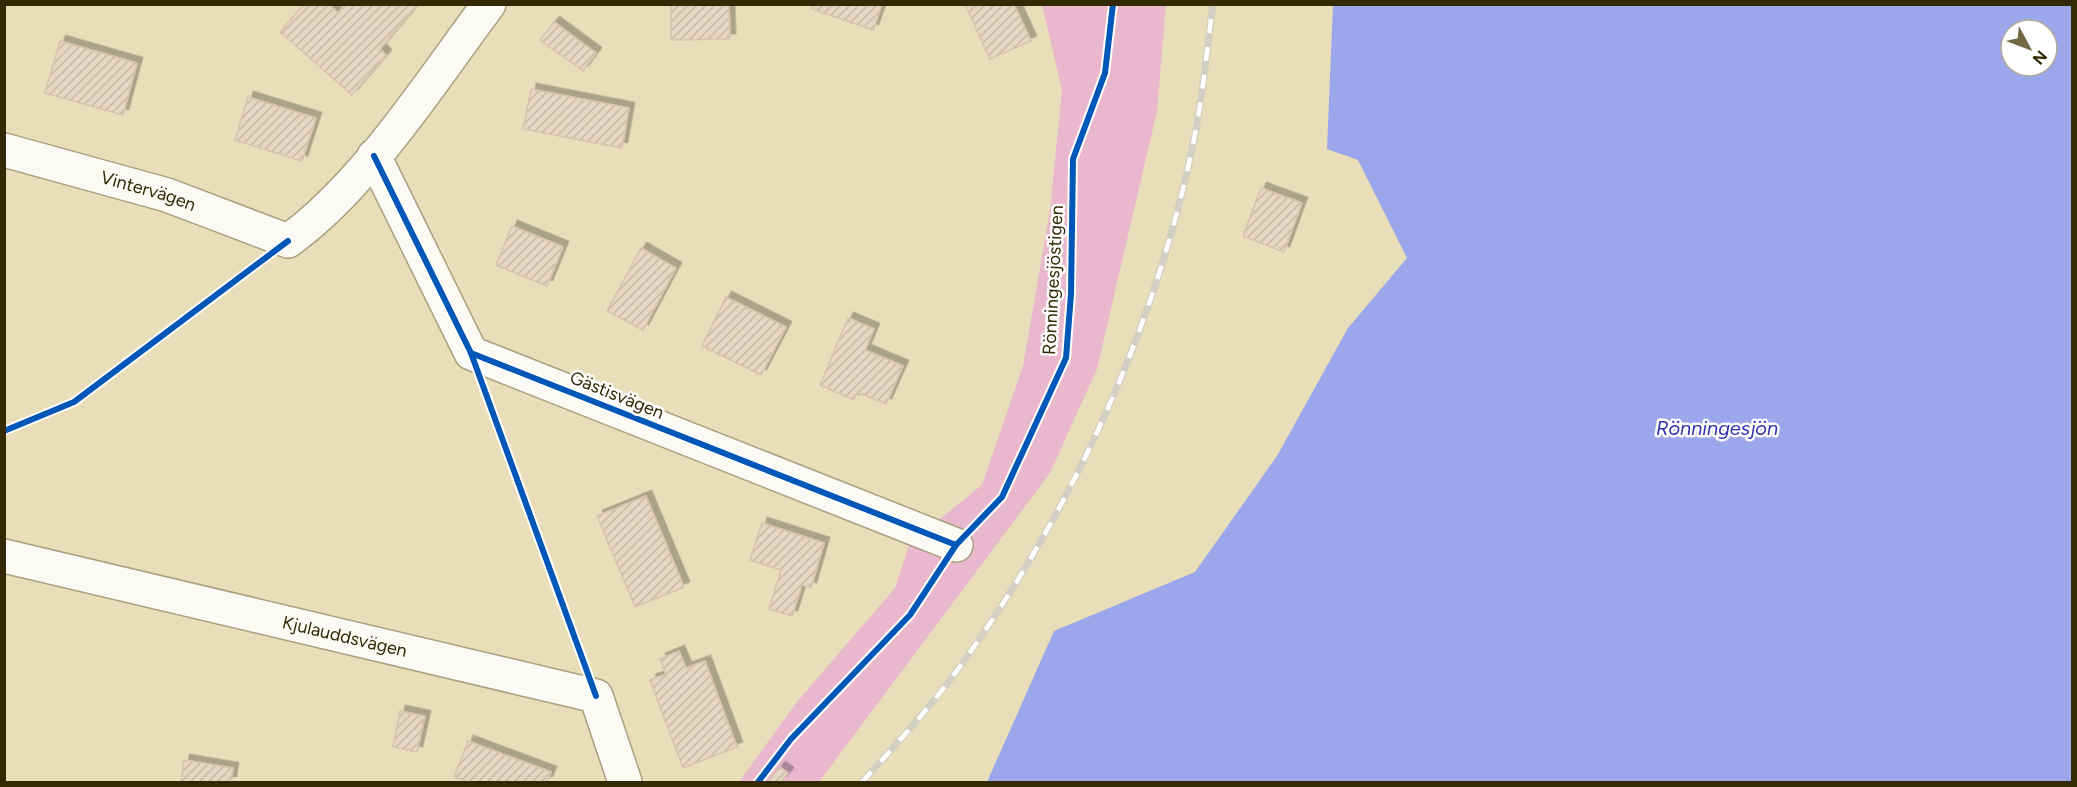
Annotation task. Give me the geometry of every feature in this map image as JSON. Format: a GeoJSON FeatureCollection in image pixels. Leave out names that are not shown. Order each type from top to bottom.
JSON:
{"type":"FeatureCollection","features":[{"type":"Feature","properties":{"kind":"street"},"geometry":{"type":"LineString","coordinates":[[374,156],[489,4]]}},
{"type":"Feature","properties":{"kind":"street","name":"Vintervägen"},"geometry":{"type":"LineString","coordinates":[[4,150],[167,195],[288,241],[316,222],[374,156]]}},
{"type":"Feature","properties":{"kind":"street","name":"Gästisvägen"},"geometry":{"type":"LineString","coordinates":[[374,156],[471,353],[956,545]]}},
{"type":"Feature","properties":{"kind":"street","name":"Kjulauddsvägen"},"geometry":{"type":"LineString","coordinates":[[4,556],[596,696],[625,783]]}},
{"type":"Feature","properties":{"kind":"shaded area"},"geometry":{"type":"Polygon","coordinates":[[[1042,5],[1166,5],[1157,111],[1097,369],[1050,473],[819,782],[739,782],[796,703],[895,588],[910,543],[982,485],[1023,366],[1050,210],[1062,90],[1042,5]]]}},
{"type":"Feature","properties":{"kind":"water","name":"Rönningesjön"},"geometry":{"type":"Polygon","coordinates":[[[1333,5],[2072,5],[2072,782],[987,782],[1054,631],[1195,572],[1277,456],[1348,328],[1407,258],[1358,160],[1327,149],[1333,5]]]}},
{"type":"Feature","properties":{"kind":"building"},"geometry":{"type":"Polygon","coordinates":[[[304,4],[329,4],[338,13],[346,4],[418,4],[380,49],[386,55],[352,95],[280,32],[304,4]]]}},
{"type":"Feature","properties":{"kind":"building"},"geometry":{"type":"Polygon","coordinates":[[[671,4],[729,4],[730,39],[671,40],[671,4]]]}},
{"type":"Feature","properties":{"kind":"building"},"geometry":{"type":"Polygon","coordinates":[[[814,4],[882,4],[873,30],[812,9],[814,4]]]}},
{"type":"Feature","properties":{"kind":"building"},"geometry":{"type":"Polygon","coordinates":[[[965,4],[1014,4],[1031,41],[990,59],[965,4]]]}},
{"type":"Feature","properties":{"kind":"building"},"geometry":{"type":"Polygon","coordinates":[[[554,22],[596,53],[583,71],[540,40],[554,22]]]}},
{"type":"Feature","properties":{"kind":"building"},"geometry":{"type":"Polygon","coordinates":[[[60,41],[137,63],[123,115],[45,93],[60,41]]]}},
{"type":"Feature","properties":{"kind":"building"},"geometry":{"type":"Polygon","coordinates":[[[531,89],[629,108],[622,148],[523,129],[531,89]]]}},
{"type":"Feature","properties":{"kind":"building"},"geometry":{"type":"Polygon","coordinates":[[[248,97],[316,118],[302,161],[235,140],[248,97]]]}},
{"type":"Feature","properties":{"kind":"building"},"geometry":{"type":"Polygon","coordinates":[[[1261,188],[1302,203],[1284,252],[1243,236],[1261,188]]]}},
{"type":"Feature","properties":{"kind":"building"},"geometry":{"type":"Polygon","coordinates":[[[512,226],[563,247],[547,286],[496,265],[512,226]]]}},
{"type":"Feature","properties":{"kind":"building"},"geometry":{"type":"Polygon","coordinates":[[[641,248],[676,268],[643,330],[607,311],[641,248]]]}},
{"type":"Feature","properties":{"kind":"building"},"geometry":{"type":"Polygon","coordinates":[[[726,297],[786,327],[761,375],[702,346],[726,297]]]}},
{"type":"Feature","properties":{"kind":"building"},"geometry":{"type":"Polygon","coordinates":[[[848,318],[874,329],[865,350],[903,366],[886,404],[857,392],[854,400],[820,385],[848,318]]]}},
{"type":"Feature","properties":{"kind":"building"},"geometry":{"type":"Polygon","coordinates":[[[646,496],[684,587],[635,607],[597,516],[646,496]]]}},
{"type":"Feature","properties":{"kind":"building"},"geometry":{"type":"Polygon","coordinates":[[[762,523],[824,543],[811,588],[802,585],[792,616],[769,609],[781,570],[750,560],[762,523]]]}},
{"type":"Feature","properties":{"kind":"building"},"geometry":{"type":"Polygon","coordinates":[[[679,651],[686,668],[705,661],[737,747],[683,768],[650,680],[666,674],[660,659],[679,651]]]}},
{"type":"Feature","properties":{"kind":"building"},"geometry":{"type":"Polygon","coordinates":[[[400,711],[425,716],[417,752],[393,747],[400,711]]]}},
{"type":"Feature","properties":{"kind":"building"},"geometry":{"type":"Polygon","coordinates":[[[468,741],[551,772],[547,782],[470,782],[454,777],[468,741]]]}},
{"type":"Feature","properties":{"kind":"building"},"geometry":{"type":"Polygon","coordinates":[[[184,760],[233,768],[231,782],[181,782],[184,760]]]}},
{"type":"Feature","properties":{"kind":"building"},"geometry":{"type":"Polygon","coordinates":[[[780,767],[788,773],[781,782],[768,782],[780,767]]]}},
{"type":"Feature","properties":{"kind":"railway"},"geometry":{"type":"LineString","coordinates":[[862,782],[942,690],[995,616],[1070,488],[1102,421],[1131,352],[1156,282],[1177,211],[1197,122],[1213,4]]}},
{"type":"Feature","properties":{"kind":"cycle path","name":"Rönningesjöstigen"},"geometry":{"type":"LineString","coordinates":[[758,782],[791,739],[910,615],[956,545],[1002,497],[1066,358],[1071,294],[1073,159],[1105,73],[1113,4]]}},
{"type":"Feature","properties":{"kind":"cycle path"},"geometry":{"type":"LineString","coordinates":[[374,156],[471,353],[596,696]]}},
{"type":"Feature","properties":{"kind":"cycle path"},"geometry":{"type":"LineString","coordinates":[[4,431],[74,402],[288,241]]}},
{"type":"Feature","properties":{"kind":"cycle path"},"geometry":{"type":"LineString","coordinates":[[471,353],[956,545]]}}]}
